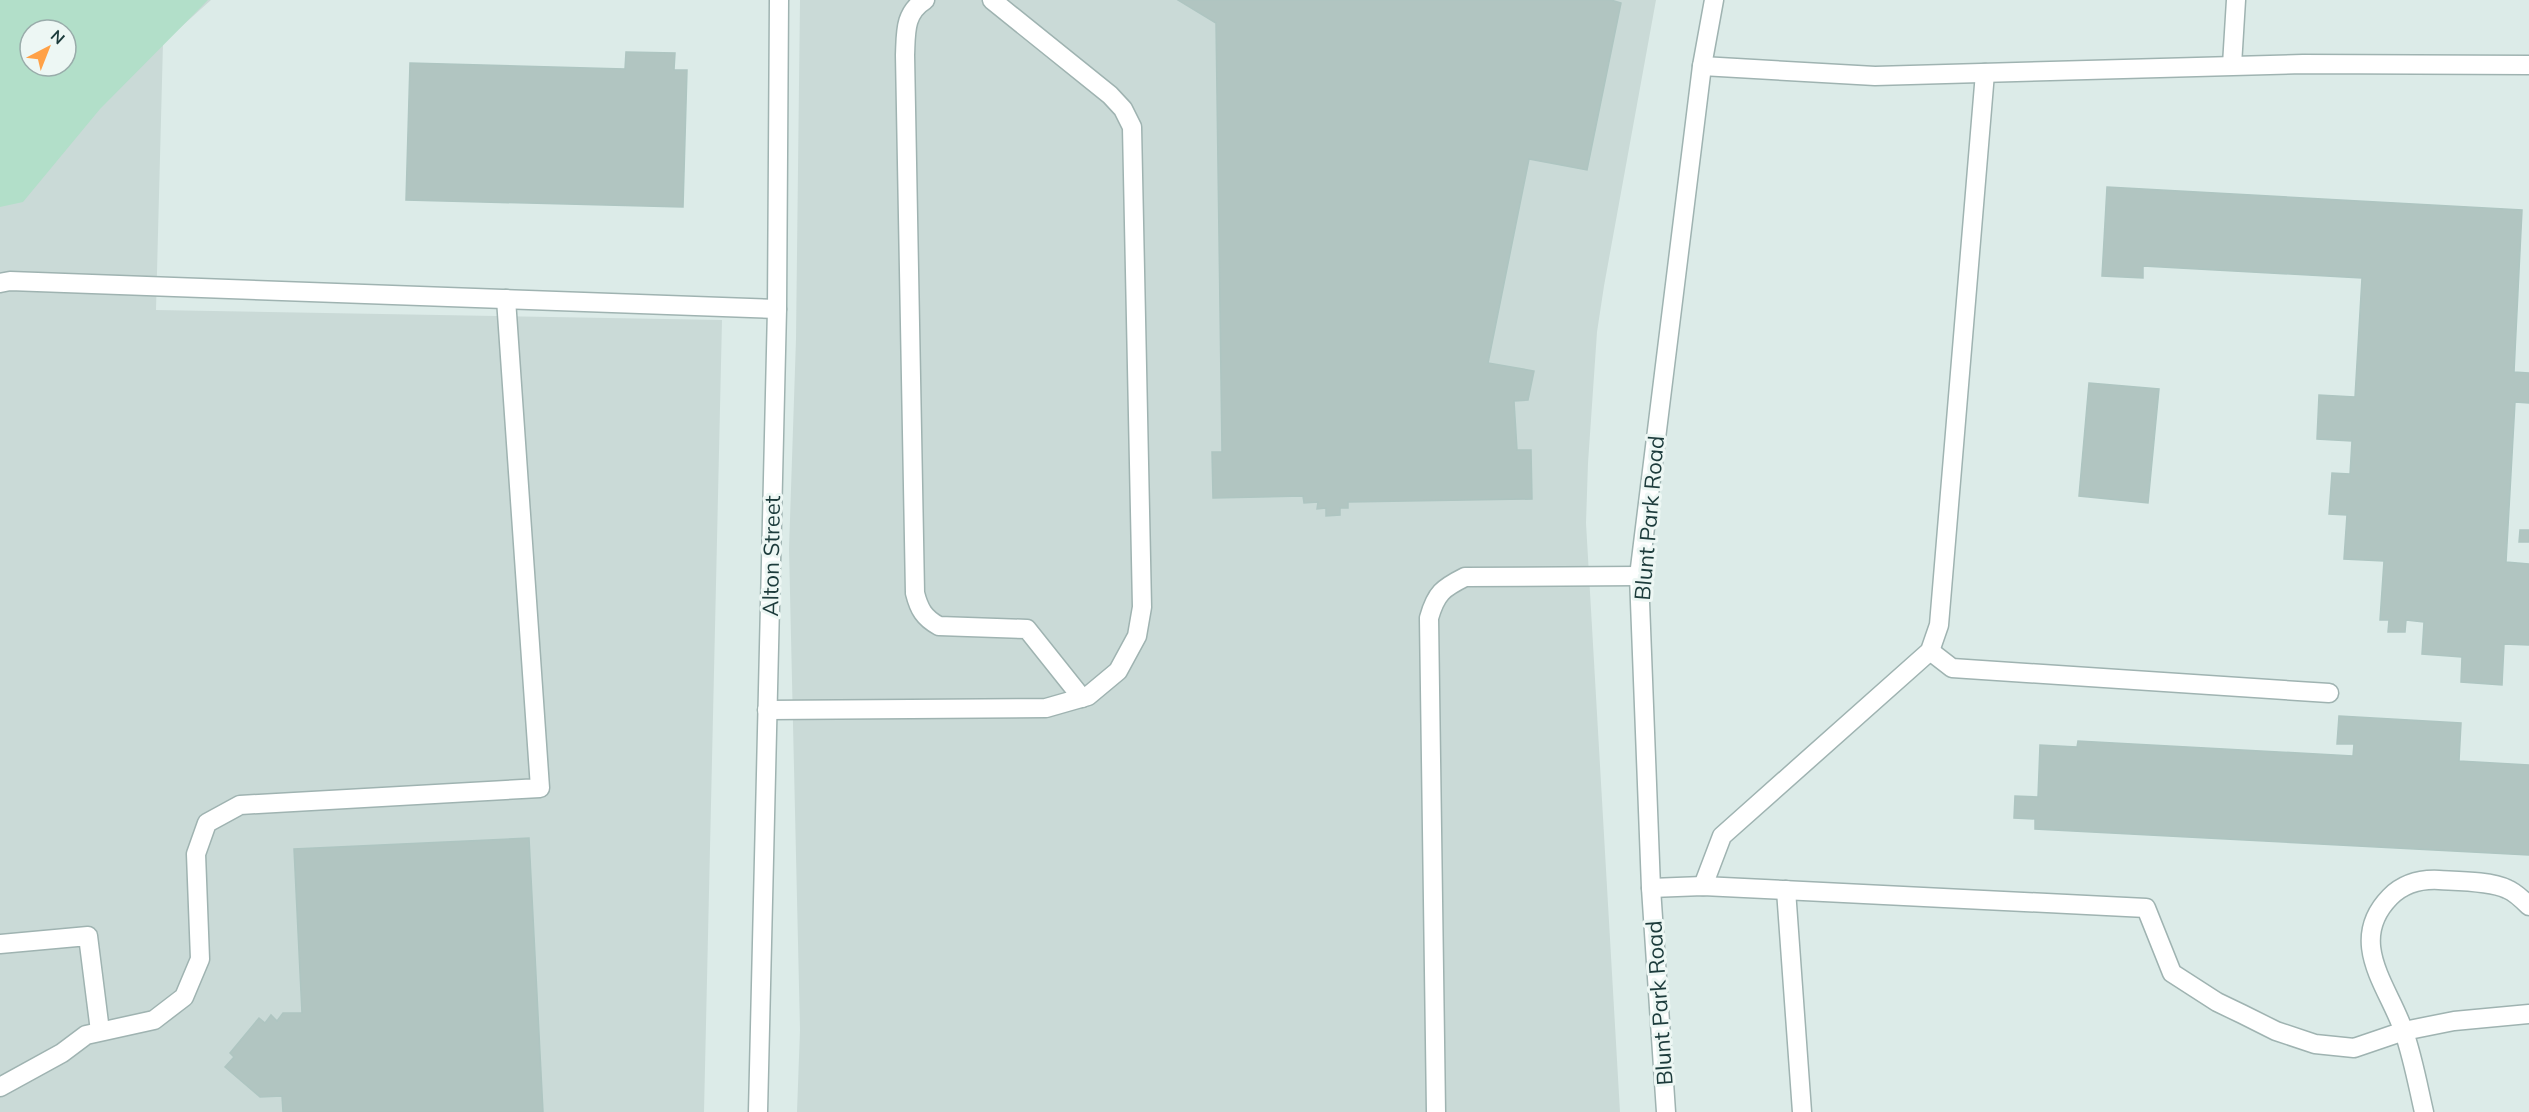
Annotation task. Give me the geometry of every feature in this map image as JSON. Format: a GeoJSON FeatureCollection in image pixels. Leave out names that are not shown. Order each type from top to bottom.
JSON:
{"type":"FeatureCollection","features":[{"type":"Feature","properties":{"kind":"street","name":"Alton Street"},"geometry":{"type":"LineString","coordinates":[[758,1112],[777,309],[779,0]]}},
{"type":"Feature","properties":{"kind":"street"},"geometry":{"type":"LineString","coordinates":[[925,0],[906,20],[905,55],[915,593],[919,609],[928,621],[939,626],[1027,629],[1082,698]]}},
{"type":"Feature","properties":{"kind":"street"},"geometry":{"type":"LineString","coordinates":[[768,710],[1046,708],[1088,696],[1118,671],[1137,636],[1142,607],[1132,127],[1123,109],[1110,95],[992,0]]}},
{"type":"Feature","properties":{"kind":"street","name":"Blunt Park Road"},"geometry":{"type":"LineString","coordinates":[[1666,1112],[1651,888],[1639,576],[1702,66],[1714,0]]}},
{"type":"Feature","properties":{"kind":"street"},"geometry":{"type":"LineString","coordinates":[[2232,66],[2236,0]]}},
{"type":"Feature","properties":{"kind":"street"},"geometry":{"type":"LineString","coordinates":[[1702,66],[1875,76],[2232,66],[2428,63],[2529,65]]}},
{"type":"Feature","properties":{"kind":"street"},"geometry":{"type":"LineString","coordinates":[[1703,886],[1722,836],[1930,651],[1939,625],[1984,73]]}},
{"type":"Feature","properties":{"kind":"street"},"geometry":{"type":"LineString","coordinates":[[0,283],[777,309]]}},
{"type":"Feature","properties":{"kind":"street"},"geometry":{"type":"LineString","coordinates":[[0,1087],[62,1053],[86,1035],[154,1020],[184,997],[200,959],[196,854],[207,823],[240,805],[540,788],[506,299]]}},
{"type":"Feature","properties":{"kind":"street"},"geometry":{"type":"LineString","coordinates":[[1436,1112],[1429,618],[1434,600],[1446,586],[1465,577],[1639,576]]}},
{"type":"Feature","properties":{"kind":"street"},"geometry":{"type":"LineString","coordinates":[[1930,651],[1952,668],[2329,693]]}},
{"type":"Feature","properties":{"kind":"street"},"geometry":{"type":"LineString","coordinates":[[2424,1112],[2404,1031],[2370,952],[2372,928],[2387,900],[2398,889],[2414,882],[2437,880],[2508,889],[2529,906]]}},
{"type":"Feature","properties":{"kind":"street"},"geometry":{"type":"LineString","coordinates":[[1651,888],[1703,886],[2146,908],[2172,973],[2217,1002],[2276,1031],[2315,1044],[2354,1048],[2404,1031],[2454,1021],[2529,1014]]}},
{"type":"Feature","properties":{"kind":"street"},"geometry":{"type":"LineString","coordinates":[[1786,890],[1803,1112]]}},
{"type":"Feature","properties":{"kind":"street"},"geometry":{"type":"LineString","coordinates":[[0,944],[88,936],[100,1031]]}},
{"type":"Feature","properties":{"kind":"shaded area"},"geometry":{"type":"Polygon","coordinates":[[[0,0],[211,0],[163,43],[156,310],[722,320],[704,1112],[0,1112],[0,0]]]}},
{"type":"Feature","properties":{"kind":"shaded area"},"geometry":{"type":"Polygon","coordinates":[[[800,0],[1656,0],[1597,332],[1586,523],[1620,1112],[797,1112],[800,1030],[789,549],[796,339],[800,0]]]}},
{"type":"Feature","properties":{"kind":"green space"},"geometry":{"type":"Polygon","coordinates":[[[0,0],[208,0],[100,109],[23,202],[0,207],[0,0]]]}},
{"type":"Feature","properties":{"kind":"building"},"geometry":{"type":"Polygon","coordinates":[[[1178,0],[1611,0],[1621,3],[1587,170],[1529,159],[1488,363],[1534,371],[1528,400],[1514,401],[1517,450],[1531,450],[1532,499],[1348,502],[1348,508],[1340,508],[1340,515],[1326,516],[1326,508],[1317,509],[1318,502],[1304,503],[1303,496],[1213,498],[1212,452],[1222,452],[1216,23],[1178,0]]]}},
{"type":"Feature","properties":{"kind":"building"},"geometry":{"type":"Polygon","coordinates":[[[626,52],[675,53],[674,70],[687,70],[683,207],[406,200],[410,63],[625,69],[626,52]]]}},
{"type":"Feature","properties":{"kind":"building"},"geometry":{"type":"Polygon","coordinates":[[[2107,187],[2522,210],[2514,372],[2529,373],[2529,403],[2515,402],[2506,562],[2529,564],[2529,645],[2504,644],[2502,685],[2461,682],[2462,657],[2422,654],[2424,622],[2406,620],[2405,632],[2388,632],[2389,620],[2380,620],[2384,561],[2344,559],[2347,515],[2329,514],[2332,473],[2350,474],[2352,441],[2317,439],[2319,395],[2355,397],[2362,278],[2143,266],[2143,278],[2102,276],[2107,187]]]}},
{"type":"Feature","properties":{"kind":"building"},"geometry":{"type":"Polygon","coordinates":[[[2089,383],[2159,389],[2148,503],[2079,496],[2089,383]]]}},
{"type":"Feature","properties":{"kind":"building"},"geometry":{"type":"Polygon","coordinates":[[[2520,530],[2529,530],[2529,542],[2519,542],[2520,530]]]}},
{"type":"Feature","properties":{"kind":"building"},"geometry":{"type":"Polygon","coordinates":[[[2339,716],[2461,723],[2459,761],[2529,765],[2529,855],[2035,829],[2035,819],[2014,818],[2015,796],[2038,797],[2040,745],[2077,747],[2078,741],[2353,756],[2354,744],[2337,744],[2339,716]]]}},
{"type":"Feature","properties":{"kind":"building"},"geometry":{"type":"Polygon","coordinates":[[[529,838],[543,1112],[283,1112],[282,1096],[260,1097],[225,1067],[234,1057],[230,1053],[259,1018],[265,1023],[271,1015],[277,1021],[283,1013],[302,1013],[294,849],[529,838]]]}}]}
